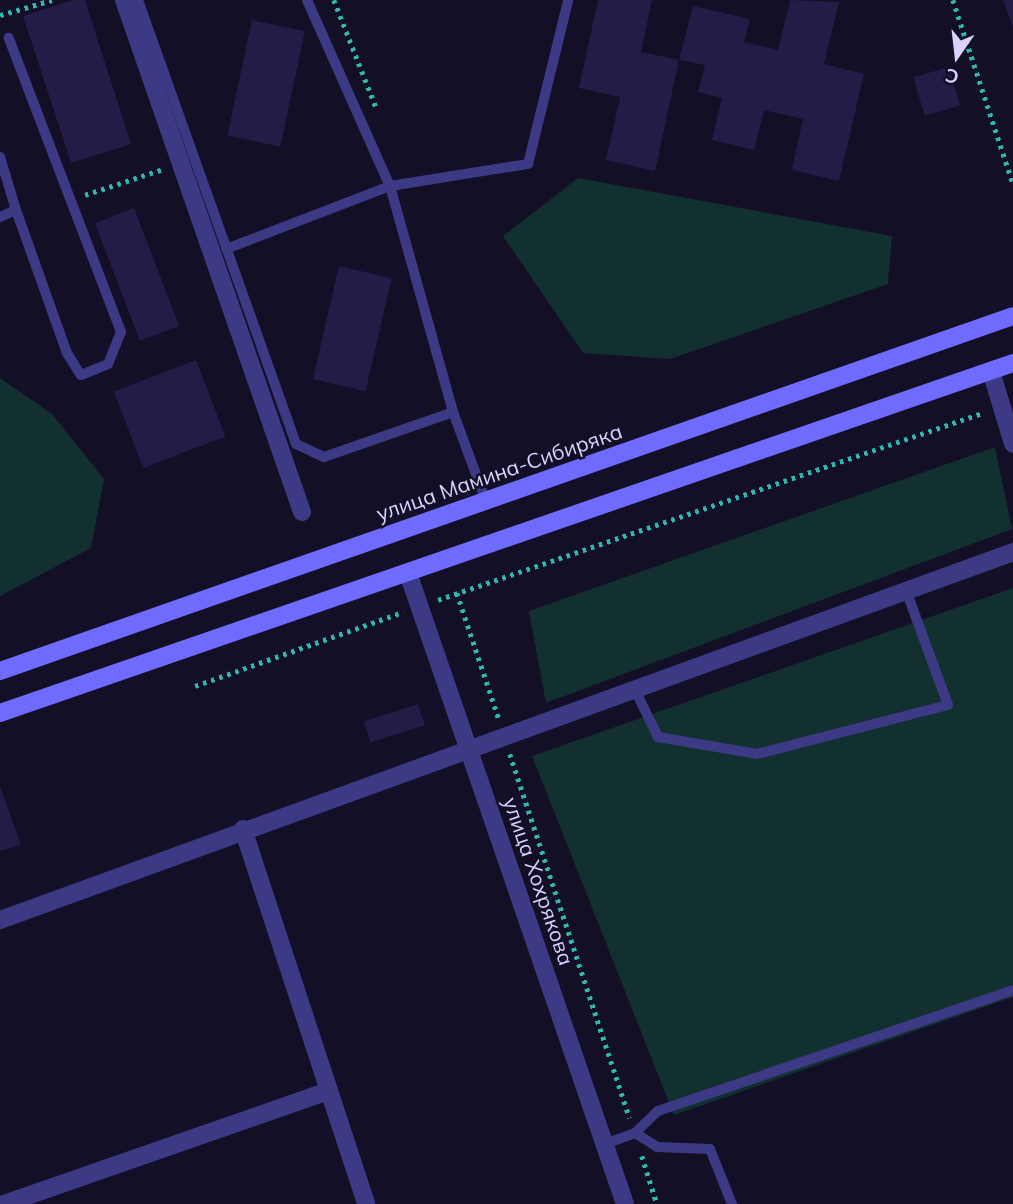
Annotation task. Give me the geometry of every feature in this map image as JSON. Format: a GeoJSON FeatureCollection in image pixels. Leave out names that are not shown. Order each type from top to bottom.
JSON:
{"type":"FeatureCollection","features":[{"type":"Feature","properties":{"kind":"main road","name":"улица Мамина-Сибиряка"},"geometry":{"type":"LineString","coordinates":[[0,671],[1009,320]]}},
{"type":"Feature","properties":{"kind":"main road"},"geometry":{"type":"LineString","coordinates":[[0,713],[1013,363]]}},
{"type":"Feature","properties":{"kind":"street"},"geometry":{"type":"LineString","coordinates":[[124,0],[178,163],[302,512]]}},
{"type":"Feature","properties":{"kind":"street"},"geometry":{"type":"LineString","coordinates":[[991,371],[1013,444]]}},
{"type":"Feature","properties":{"kind":"street"},"geometry":{"type":"LineString","coordinates":[[0,920],[504,734],[1013,552]]}},
{"type":"Feature","properties":{"kind":"street","name":"улица Хохрякова"},"geometry":{"type":"LineString","coordinates":[[408,573],[625,1204]]}},
{"type":"Feature","properties":{"kind":"street"},"geometry":{"type":"LineString","coordinates":[[243,829],[366,1204]]}},
{"type":"Feature","properties":{"kind":"street"},"geometry":{"type":"LineString","coordinates":[[4,1204],[329,1091]]}},
{"type":"Feature","properties":{"kind":"lane"},"geometry":{"type":"LineString","coordinates":[[138,0],[296,444],[324,457],[453,412]]}},
{"type":"Feature","properties":{"kind":"lane"},"geometry":{"type":"LineString","coordinates":[[307,0],[390,186],[453,412],[486,501]]}},
{"type":"Feature","properties":{"kind":"lane"},"geometry":{"type":"LineString","coordinates":[[226,249],[390,186],[528,164],[568,1]]}},
{"type":"Feature","properties":{"kind":"lane"},"geometry":{"type":"LineString","coordinates":[[0,156],[16,210],[67,353],[81,375],[108,364],[121,332],[67,201],[9,38]]}},
{"type":"Feature","properties":{"kind":"lane"},"geometry":{"type":"LineString","coordinates":[[0,217],[16,210]]}},
{"type":"Feature","properties":{"kind":"lane"},"geometry":{"type":"LineString","coordinates":[[634,688],[659,737],[757,754],[948,705],[906,590]]}},
{"type":"Feature","properties":{"kind":"lane"},"geometry":{"type":"LineString","coordinates":[[605,1144],[635,1133],[658,1111],[1013,990]]}},
{"type":"Feature","properties":{"kind":"lane"},"geometry":{"type":"LineString","coordinates":[[635,1133],[657,1147],[710,1149],[732,1204]]}},
{"type":"Feature","properties":{"kind":"path"},"geometry":{"type":"LineString","coordinates":[[0,15],[52,0]]}},
{"type":"Feature","properties":{"kind":"path"},"geometry":{"type":"LineString","coordinates":[[334,0],[382,120]]}},
{"type":"Feature","properties":{"kind":"path"},"geometry":{"type":"LineString","coordinates":[[953,0],[1013,184]]}},
{"type":"Feature","properties":{"kind":"path"},"geometry":{"type":"LineString","coordinates":[[67,201],[178,163]]}},
{"type":"Feature","properties":{"kind":"path"},"geometry":{"type":"LineString","coordinates":[[657,1204],[457,593],[1001,406]]}},
{"type":"Feature","properties":{"kind":"path"},"geometry":{"type":"LineString","coordinates":[[195,686],[419,607]]}},
{"type":"Feature","properties":{"kind":"green space"},"geometry":{"type":"Polygon","coordinates":[[[578,178],[892,236],[888,284],[670,359],[583,353],[503,236],[578,178]]]}},
{"type":"Feature","properties":{"kind":"green space"},"geometry":{"type":"Polygon","coordinates":[[[0,378],[52,414],[104,479],[91,548],[0,596],[0,378]]]}},
{"type":"Feature","properties":{"kind":"green space"},"geometry":{"type":"Polygon","coordinates":[[[995,447],[1012,529],[546,703],[529,611],[995,447]]]}},
{"type":"Feature","properties":{"kind":"green space"},"geometry":{"type":"Polygon","coordinates":[[[1013,588],[1013,997],[674,1115],[532,756],[1013,588]]]}},
{"type":"Feature","properties":{"kind":"building"},"geometry":{"type":"Polygon","coordinates":[[[73,0],[85,0],[131,144],[71,163],[23,16],[73,0]]]}},
{"type":"Feature","properties":{"kind":"building"},"geometry":{"type":"Polygon","coordinates":[[[598,0],[652,0],[641,52],[679,60],[655,171],[606,160],[620,97],[579,88],[598,0]]]}},
{"type":"Feature","properties":{"kind":"building"},"geometry":{"type":"Polygon","coordinates":[[[790,0],[839,2],[824,64],[864,74],[839,181],[792,170],[803,119],[764,110],[754,150],[712,140],[722,98],[698,92],[705,65],[679,60],[693,6],[750,19],[744,42],[778,50],[790,0]]]}},
{"type":"Feature","properties":{"kind":"building"},"geometry":{"type":"Polygon","coordinates":[[[1003,0],[1013,0],[1013,27],[1003,0]]]}},
{"type":"Feature","properties":{"kind":"building"},"geometry":{"type":"Polygon","coordinates":[[[252,20],[305,31],[280,147],[227,135],[252,20]]]}},
{"type":"Feature","properties":{"kind":"building"},"geometry":{"type":"Polygon","coordinates":[[[949,67],[960,105],[924,116],[913,77],[949,67]]]}},
{"type":"Feature","properties":{"kind":"building"},"geometry":{"type":"Polygon","coordinates":[[[134,208],[179,326],[140,341],[95,223],[134,208]]]}},
{"type":"Feature","properties":{"kind":"building"},"geometry":{"type":"Polygon","coordinates":[[[339,266],[392,278],[366,391],[313,379],[339,266]]]}},
{"type":"Feature","properties":{"kind":"building"},"geometry":{"type":"Polygon","coordinates":[[[196,360],[225,437],[143,468],[114,392],[196,360]]]}},
{"type":"Feature","properties":{"kind":"building"},"geometry":{"type":"Polygon","coordinates":[[[418,704],[425,725],[371,743],[364,722],[418,704]]]}},
{"type":"Feature","properties":{"kind":"building"},"geometry":{"type":"Polygon","coordinates":[[[0,786],[21,845],[0,851],[0,786]]]}}]}
